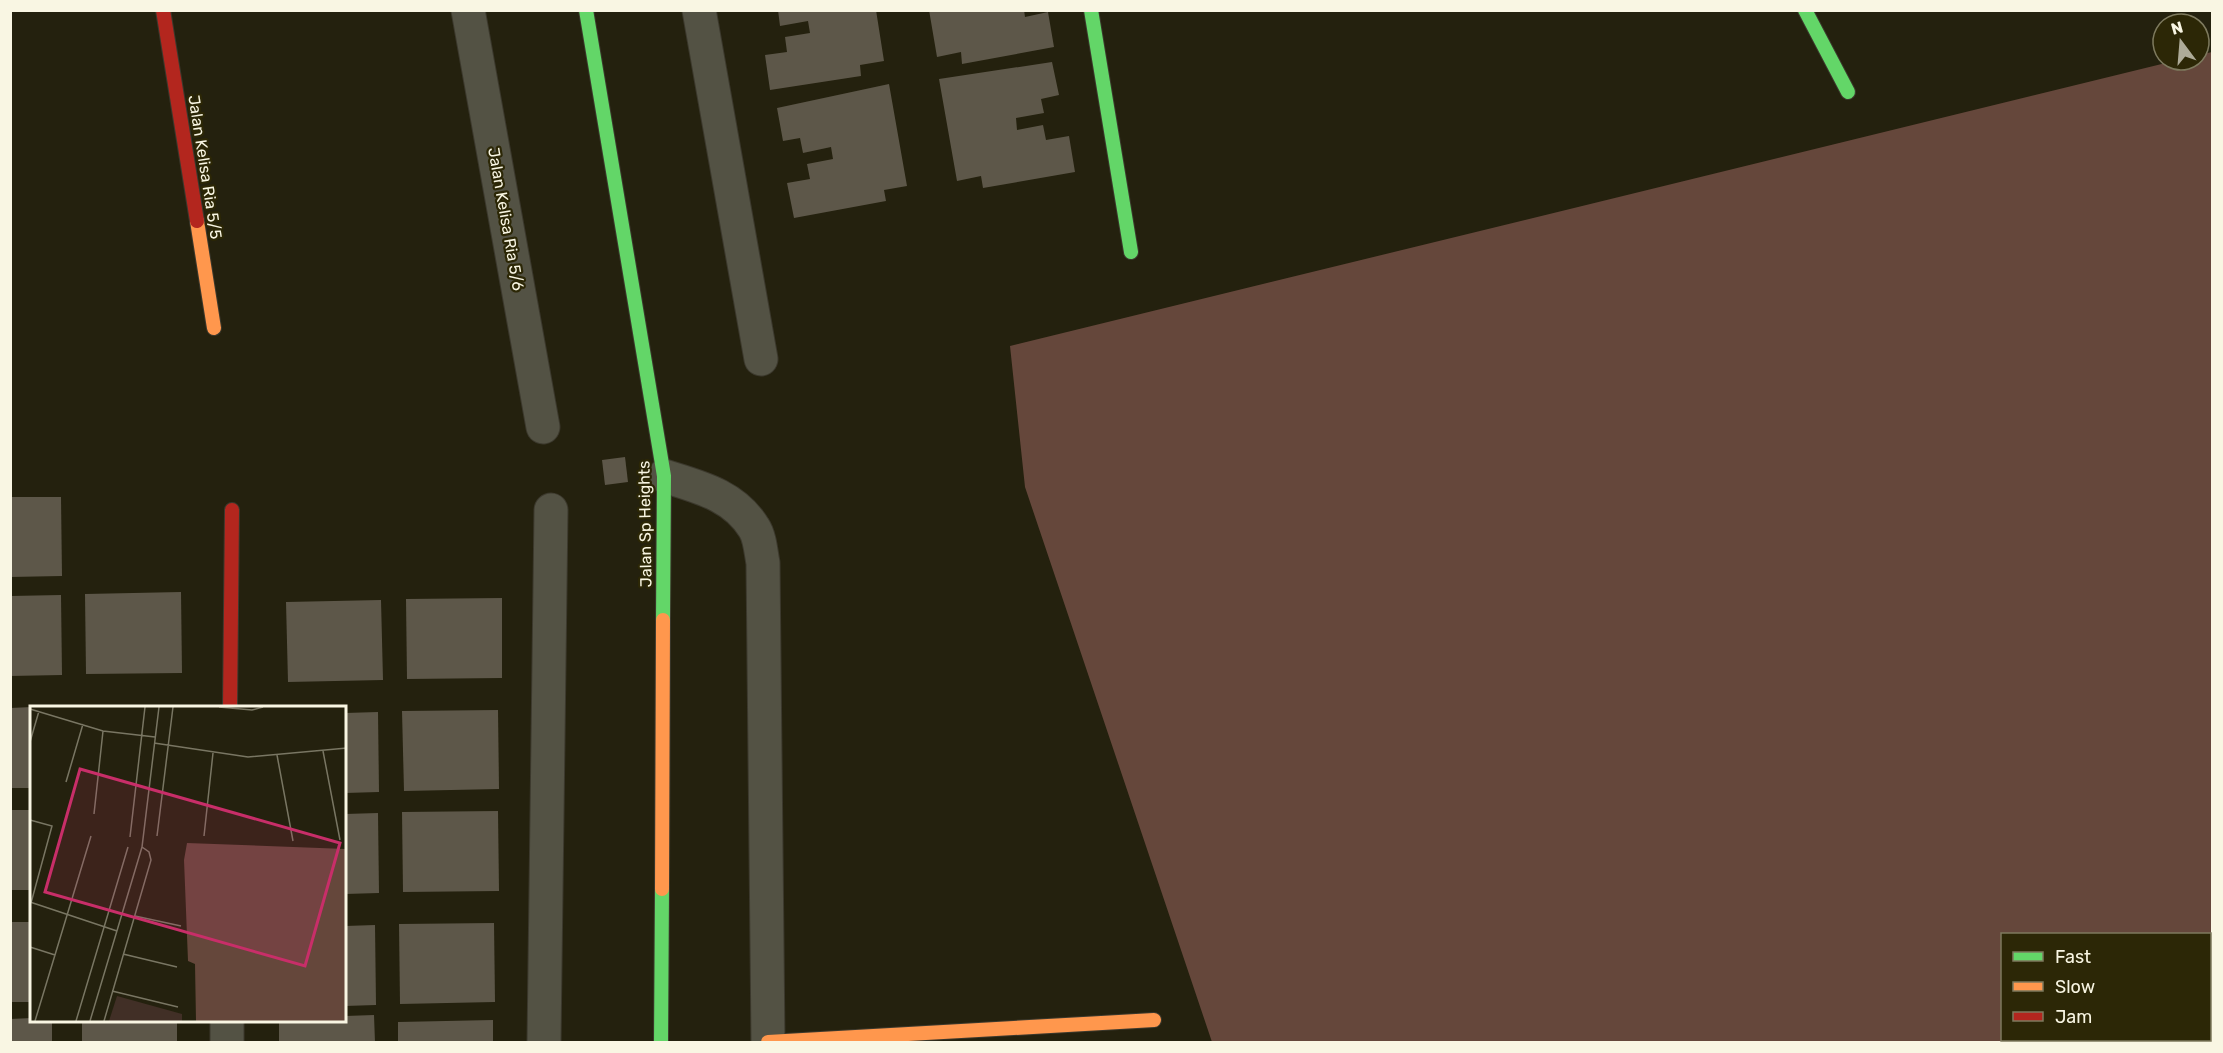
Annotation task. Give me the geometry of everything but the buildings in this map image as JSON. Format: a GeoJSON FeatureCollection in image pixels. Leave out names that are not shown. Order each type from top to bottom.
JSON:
{"type":"FeatureCollection","features":[{"type":"Feature","properties":{"kind":"street","name":"Jalan Kelisa Ria 5/5"},"geometry":{"type":"LineString","coordinates":[[163,10],[214,328]]}},
{"type":"Feature","properties":{"kind":"street","name":"Jalan Kelisa Ria 5/6"},"geometry":{"type":"LineString","coordinates":[[468,10],[543,427]]}},
{"type":"Feature","properties":{"kind":"street","name":"Jalan Sp Heights"},"geometry":{"type":"LineString","coordinates":[[586,10],[664,476],[661,1042]]}},
{"type":"Feature","properties":{"kind":"street"},"geometry":{"type":"LineString","coordinates":[[699,10],[761,359]]}},
{"type":"Feature","properties":{"kind":"street"},"geometry":{"type":"LineString","coordinates":[[1090,10],[1131,252]]}},
{"type":"Feature","properties":{"kind":"street"},"geometry":{"type":"LineString","coordinates":[[1805,10],[1848,92]]}},
{"type":"Feature","properties":{"kind":"street"},"geometry":{"type":"LineString","coordinates":[[664,476],[708,490],[734,503],[755,529],[764,563],[768,1042],[1154,1020]]}},
{"type":"Feature","properties":{"kind":"street"},"geometry":{"type":"LineString","coordinates":[[230,706],[232,510]]}},
{"type":"Feature","properties":{"kind":"street"},"geometry":{"type":"LineString","coordinates":[[544,1042],[551,510]]}},
{"type":"Feature","properties":{"kind":"street"},"geometry":{"type":"LineString","coordinates":[[227,1023],[227,1042]]}},
{"type":"Feature","properties":{"kind":"shaded area"},"geometry":{"type":"Polygon","coordinates":[[[2212,52],[2212,1042],[1212,1042],[1025,487],[1010,346],[2151,67],[2151,72],[2211,72],[2212,52]]]}},
{"type":"Feature","properties":{"kind":"traffic: fast"},"geometry":{"type":"LineString","coordinates":[[586,10],[664,476],[663,620]]}},
{"type":"Feature","properties":{"kind":"traffic: fast"},"geometry":{"type":"LineString","coordinates":[[1091,10],[1131,252]]}},
{"type":"Feature","properties":{"kind":"traffic: fast"},"geometry":{"type":"LineString","coordinates":[[1805,10],[1848,92]]}},
{"type":"Feature","properties":{"kind":"traffic: fast"},"geometry":{"type":"LineString","coordinates":[[661,1042],[662,889]]}},
{"type":"Feature","properties":{"kind":"traffic: slow"},"geometry":{"type":"LineString","coordinates":[[197,221],[214,328]]}},
{"type":"Feature","properties":{"kind":"traffic: slow"},"geometry":{"type":"LineString","coordinates":[[662,889],[663,620]]}},
{"type":"Feature","properties":{"kind":"traffic: slow"},"geometry":{"type":"LineString","coordinates":[[768,1042],[1154,1020]]}},
{"type":"Feature","properties":{"kind":"traffic: jam"},"geometry":{"type":"LineString","coordinates":[[163,10],[197,221]]}},
{"type":"Feature","properties":{"kind":"traffic: jam"},"geometry":{"type":"LineString","coordinates":[[230,706],[232,510]]}}]}
